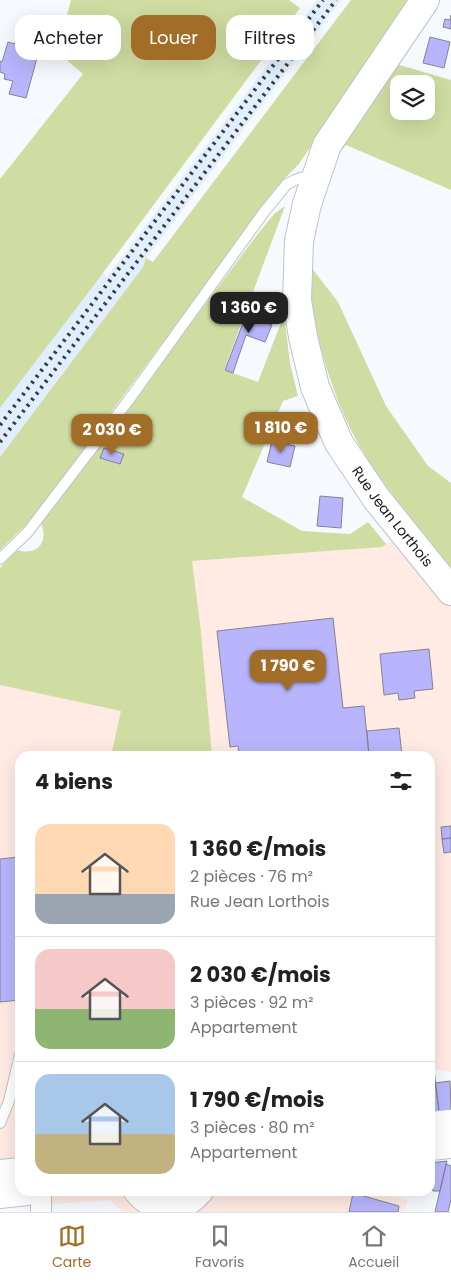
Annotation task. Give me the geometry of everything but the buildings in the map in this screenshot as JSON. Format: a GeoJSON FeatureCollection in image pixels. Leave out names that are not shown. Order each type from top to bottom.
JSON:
{"type":"FeatureCollection","features":[{"type":"Feature","properties":{"kind":"street","name":"Rue Jean Lorthois"},"geometry":{"type":"LineString","coordinates":[[425,0],[327,145],[316,173],[299,241],[297,300],[303,337],[315,387],[339,443],[376,498],[451,591]]}},
{"type":"Feature","properties":{"kind":"street"},"geometry":{"type":"LineString","coordinates":[[435,1126],[451,1124]]}},
{"type":"Feature","properties":{"kind":"street"},"geometry":{"type":"LineString","coordinates":[[435,1146],[451,1144]]}},
{"type":"Feature","properties":{"kind":"street"},"geometry":{"type":"LineString","coordinates":[[0,1174],[15,1172]]}},
{"type":"Feature","properties":{"kind":"street"},"geometry":{"type":"LineString","coordinates":[[0,1194],[15,1192]]}},
{"type":"Feature","properties":{"kind":"street"},"geometry":{"type":"LineString","coordinates":[[41,1196],[41,1212]]}},
{"type":"Feature","properties":{"kind":"street"},"geometry":{"type":"LineString","coordinates":[[149,1202],[162,1206],[172,1206],[192,1201]]}},
{"type":"Feature","properties":{"kind":"lane"},"geometry":{"type":"LineString","coordinates":[[0,559],[27,533],[116,416],[264,212],[288,184],[316,173]]}},
{"type":"Feature","properties":{"kind":"lane"},"geometry":{"type":"LineString","coordinates":[[0,1124],[9,1101],[15,1076]]}},
{"type":"Feature","properties":{"kind":"lane"},"geometry":{"type":"LineString","coordinates":[[435,1133],[451,1131]]}},
{"type":"Feature","properties":{"kind":"lane"},"geometry":{"type":"LineString","coordinates":[[0,1185],[15,1184]]}},
{"type":"Feature","properties":{"kind":"shaded area"},"geometry":{"type":"Polygon","coordinates":[[[317,0],[341,0],[314,36],[314,15],[306,15],[317,0]]]}},
{"type":"Feature","properties":{"kind":"shaded area"},"geometry":{"type":"Polygon","coordinates":[[[272,60],[296,60],[146,258],[143,267],[0,457],[0,408],[102,273],[107,277],[272,60]]]}},
{"type":"Feature","properties":{"kind":"shaded area"},"geometry":{"type":"Polygon","coordinates":[[[415,522],[451,567],[451,1072],[435,1069],[435,751],[15,751],[15,1196],[392,1196],[408,1200],[404,1212],[123,1212],[109,1200],[0,1208],[0,685],[121,711],[201,632],[192,561],[382,547],[415,522]]]}},
{"type":"Feature","properties":{"kind":"green space"},"geometry":{"type":"Polygon","coordinates":[[[71,0],[289,0],[300,8],[295,15],[226,15],[226,60],[261,60],[0,408],[0,179],[83,74],[66,60],[121,60],[121,15],[67,15],[71,0]]]}},
{"type":"Feature","properties":{"kind":"green space"},"geometry":{"type":"Polygon","coordinates":[[[351,0],[413,0],[298,165],[282,181],[33,518],[0,550],[0,457],[143,267],[146,258],[153,262],[306,60],[314,60],[314,49],[351,0]]]}},
{"type":"Feature","properties":{"kind":"green space"},"geometry":{"type":"Polygon","coordinates":[[[396,64],[434,75],[390,75],[390,120],[435,120],[435,75],[451,80],[451,190],[346,145],[337,155],[396,64]]]}},
{"type":"Feature","properties":{"kind":"green space"},"geometry":{"type":"Polygon","coordinates":[[[285,206],[224,370],[258,382],[284,315],[290,363],[298,396],[283,401],[242,497],[302,531],[350,534],[368,522],[386,544],[382,547],[192,561],[201,632],[212,751],[112,751],[121,711],[0,685],[0,568],[16,550],[30,551],[39,546],[43,536],[41,523],[275,213],[285,206]]]}},
{"type":"Feature","properties":{"kind":"green space"},"geometry":{"type":"Polygon","coordinates":[[[311,267],[338,302],[386,406],[428,466],[451,483],[451,567],[385,484],[362,450],[345,418],[328,372],[315,325],[311,304],[311,267]]]}},
{"type":"Feature","properties":{"kind":"railway"},"geometry":{"type":"LineString","coordinates":[[0,425],[323,0]]}},
{"type":"Feature","properties":{"kind":"railway"},"geometry":{"type":"LineString","coordinates":[[0,442],[336,0]]}}]}
